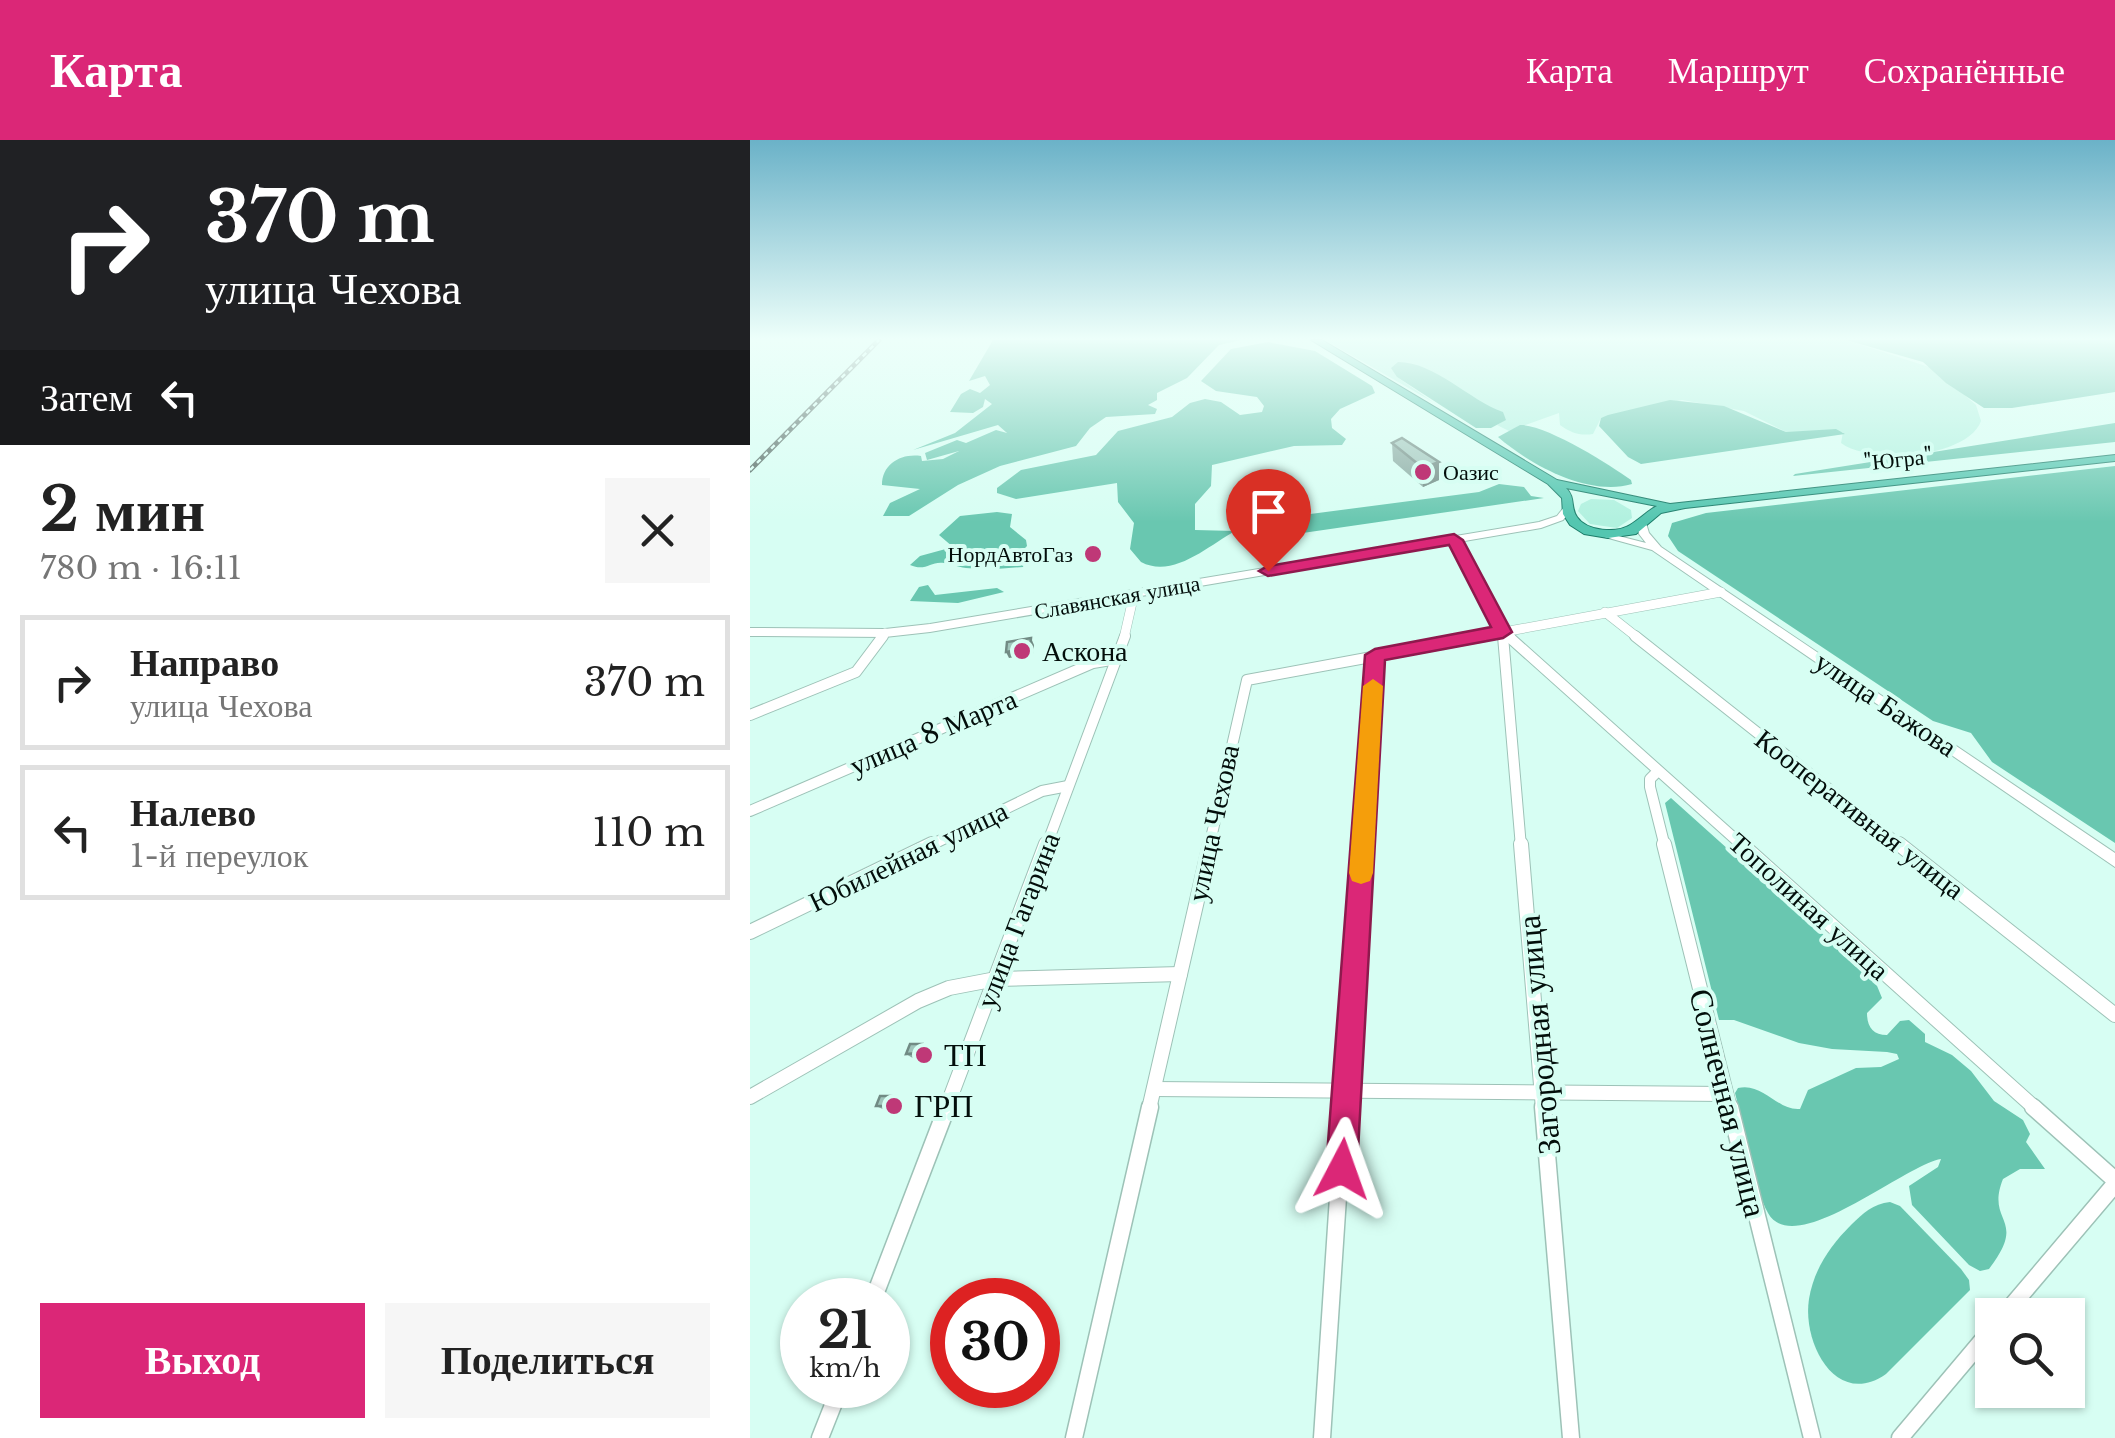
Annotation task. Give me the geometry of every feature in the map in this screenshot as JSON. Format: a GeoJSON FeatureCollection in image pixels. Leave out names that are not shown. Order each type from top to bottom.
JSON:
{"type":"FeatureCollection","features":[{"type":"Feature","properties":{"kind":"highway"},"geometry":{"type":"LineString","coordinates":[[1417,401],[1552,481],[1567,495],[1572,519],[1589,530],[1623,533],[1656,510],[1685,504]]}},
{"type":"Feature","properties":{"kind":"highway","name":"\"Югра\""},"geometry":{"type":"LineString","coordinates":[[1685,504],[2115,458]]}},
{"type":"Feature","properties":{"kind":"highway"},"geometry":{"type":"LineString","coordinates":[[1552,481],[1650,503],[1685,504]]}},
{"type":"Feature","properties":{"kind":"highway"},"geometry":{"type":"LineString","coordinates":[[1569,508],[1581,496],[1604,493]]}},
{"type":"Feature","properties":{"kind":"highway"},"geometry":{"type":"LineString","coordinates":[[1620,496],[1638,506],[1642,521]]}},
{"type":"Feature","properties":{"kind":"street"},"geometry":{"type":"LineString","coordinates":[[1541,525],[1560,518],[1569,508]]}},
{"type":"Feature","properties":{"kind":"street"},"geometry":{"type":"LineString","coordinates":[[1642,521],[1644,534],[1656,549]]}},
{"type":"Feature","properties":{"kind":"street"},"geometry":{"type":"LineString","coordinates":[[1541,525],[1589,530],[1656,549]]}},
{"type":"Feature","properties":{"kind":"street","name":"Славянская улица"},"geometry":{"type":"LineString","coordinates":[[750,632],[885,632],[1541,525]]}},
{"type":"Feature","properties":{"kind":"street"},"geometry":{"type":"LineString","coordinates":[[1454,540],[1503,632]]}},
{"type":"Feature","properties":{"kind":"street","name":"улица Бажова"},"geometry":{"type":"LineString","coordinates":[[1656,549],[2115,861]]}},
{"type":"Feature","properties":{"kind":"street","name":"улица Чехова"},"geometry":{"type":"LineString","coordinates":[[1074,1438],[1243,685],[1255,677],[1721,592]]}},
{"type":"Feature","properties":{"kind":"street","name":"улица Гагарина"},"geometry":{"type":"LineString","coordinates":[[882,1278],[1134,611],[1134,594]]}},
{"type":"Feature","properties":{"kind":"street","name":"Кооперативная улица"},"geometry":{"type":"LineString","coordinates":[[1605,612],[2115,1015]]}},
{"type":"Feature","properties":{"kind":"street"},"geometry":{"type":"LineString","coordinates":[[750,715],[856,672],[885,632]]}},
{"type":"Feature","properties":{"kind":"street","name":"Тополиная улица"},"geometry":{"type":"LineString","coordinates":[[1503,632],[2115,1182]]}},
{"type":"Feature","properties":{"kind":"street","name":"Загородная улица"},"geometry":{"type":"LineString","coordinates":[[1503,632],[1571,1438]]}},
{"type":"Feature","properties":{"kind":"street"},"geometry":{"type":"LineString","coordinates":[[1322,1438],[1375,655]]}},
{"type":"Feature","properties":{"kind":"street","name":"улица 8 Марта"},"geometry":{"type":"LineString","coordinates":[[750,810],[1093,663],[1116,659]]}},
{"type":"Feature","properties":{"kind":"street","name":"Солнечная улица"},"geometry":{"type":"LineString","coordinates":[[1658,771],[1650,780],[1650,787],[1812,1438]]}},
{"type":"Feature","properties":{"kind":"street","name":"Юбилейная улица"},"geometry":{"type":"LineString","coordinates":[[750,932],[1042,791],[1068,786]]}},
{"type":"Feature","properties":{"kind":"street"},"geometry":{"type":"LineString","coordinates":[[750,1097],[932,994],[996,979],[1180,974]]}},
{"type":"Feature","properties":{"kind":"street"},"geometry":{"type":"LineString","coordinates":[[1154,1089],[1724,1094]]}},
{"type":"Feature","properties":{"kind":"street"},"geometry":{"type":"LineString","coordinates":[[2018,1298],[2115,1182]]}},
{"type":"Feature","properties":{"kind":"street"},"geometry":{"type":"LineString","coordinates":[[1900,1438],[1975,1348]]}},
{"type":"Feature","properties":{"kind":"street"},"geometry":{"type":"LineString","coordinates":[[820,1438],[832,1408]]}},
{"type":"Feature","properties":{"kind":"green space"},"geometry":{"type":"Polygon","coordinates":[[[957,401],[985,401],[983,407],[973,413],[950,412],[957,401]]]}},
{"type":"Feature","properties":{"kind":"green space"},"geometry":{"type":"Polygon","coordinates":[[[987,401],[1156,401],[1148,405],[1157,409],[1155,414],[1106,417],[1090,428],[1076,446],[1000,466],[958,485],[909,516],[883,516],[890,503],[920,489],[882,485],[885,471],[894,462],[914,456],[921,456],[922,461],[943,459],[959,451],[927,460],[925,453],[957,440],[966,443],[996,430],[1007,433],[998,425],[913,450],[955,433],[992,404],[987,401]]]}},
{"type":"Feature","properties":{"kind":"green space"},"geometry":{"type":"Polygon","coordinates":[[[1260,401],[1358,401],[1340,409],[1331,419],[1332,428],[1346,439],[1342,445],[1294,446],[1212,465],[1211,486],[1195,504],[1195,530],[1235,531],[1178,564],[1153,566],[1141,562],[1130,549],[1134,523],[1118,502],[1117,483],[1016,499],[997,493],[997,488],[1021,470],[1096,455],[1118,431],[1172,417],[1190,403],[1221,402],[1240,415],[1262,412],[1264,406],[1260,401]]]}},
{"type":"Feature","properties":{"kind":"green space"},"geometry":{"type":"Polygon","coordinates":[[[1434,401],[1480,401],[1503,412],[1506,420],[1491,428],[1476,428],[1434,401]]]}},
{"type":"Feature","properties":{"kind":"green space"},"geometry":{"type":"Polygon","coordinates":[[[1475,401],[1679,401],[1601,418],[1593,434],[1564,428],[1559,413],[1509,431],[1497,425],[1506,419],[1475,401]]]}},
{"type":"Feature","properties":{"kind":"green space"},"geometry":{"type":"Polygon","coordinates":[[[1675,401],[1724,406],[1786,432],[1836,429],[1845,434],[1641,464],[1628,457],[1599,426],[1601,418],[1675,401]]]}},
{"type":"Feature","properties":{"kind":"green space"},"geometry":{"type":"Polygon","coordinates":[[[1685,401],[1971,401],[1981,421],[1958,443],[1939,450],[1895,455],[1855,450],[1841,443],[1843,432],[1786,432],[1744,411],[1685,401]]]}},
{"type":"Feature","properties":{"kind":"green space"},"geometry":{"type":"Polygon","coordinates":[[[1973,401],[2060,401],[2012,408],[1984,408],[1973,401]]]}},
{"type":"Feature","properties":{"kind":"green space"},"geometry":{"type":"Polygon","coordinates":[[[2115,423],[2115,442],[1793,476],[1795,474],[2115,423]]]}},
{"type":"Feature","properties":{"kind":"green space"},"geometry":{"type":"Polygon","coordinates":[[[1520,425],[1545,431],[1577,446],[1632,484],[1597,486],[1542,467],[1498,437],[1520,425]]]}},
{"type":"Feature","properties":{"kind":"green space"},"geometry":{"type":"Polygon","coordinates":[[[2115,466],[2115,843],[1992,762],[1971,733],[1933,721],[1678,551],[1668,536],[1672,523],[1706,513],[2115,466]]]}},
{"type":"Feature","properties":{"kind":"green space"},"geometry":{"type":"Polygon","coordinates":[[[1499,484],[1524,487],[1531,496],[1544,498],[1282,536],[1272,533],[1269,524],[1272,519],[1479,492],[1499,484]]]}},
{"type":"Feature","properties":{"kind":"green space"},"geometry":{"type":"Polygon","coordinates":[[[1591,499],[1614,500],[1631,510],[1632,518],[1617,528],[1590,524],[1578,511],[1581,504],[1591,499]]]}},
{"type":"Feature","properties":{"kind":"green space"},"geometry":{"type":"Polygon","coordinates":[[[1012,514],[1010,527],[1026,540],[1027,546],[1016,557],[1024,563],[1023,567],[996,569],[997,555],[989,552],[973,568],[944,563],[910,565],[920,556],[953,547],[939,535],[960,516],[1012,514]]]}},
{"type":"Feature","properties":{"kind":"green space"},"geometry":{"type":"Polygon","coordinates":[[[928,585],[935,595],[997,588],[1004,592],[958,603],[910,601],[919,587],[928,585]]]}},
{"type":"Feature","properties":{"kind":"green space"},"geometry":{"type":"Polygon","coordinates":[[[1671,798],[1875,981],[1882,998],[1867,1013],[1872,1029],[1887,1035],[1900,1021],[1909,1020],[1925,1034],[1925,1042],[1952,1055],[1971,1071],[1994,1101],[2023,1120],[2030,1134],[2026,1142],[2045,1169],[2020,1169],[2003,1179],[1999,1205],[2006,1239],[1989,1269],[1980,1271],[1969,1265],[1912,1205],[1909,1186],[1938,1167],[1941,1159],[1824,1218],[1801,1225],[1781,1224],[1768,1213],[1750,1156],[1735,1093],[1738,1088],[1755,1089],[1784,1106],[1800,1109],[1808,1090],[1856,1068],[1881,1067],[1899,1059],[1897,1054],[1887,1052],[1799,1043],[1734,1020],[1719,1020],[1665,803],[1671,798]]]}},
{"type":"Feature","properties":{"kind":"green space"},"geometry":{"type":"Polygon","coordinates":[[[1890,1202],[1900,1206],[1961,1269],[1969,1280],[1970,1290],[1886,1374],[1868,1383],[1852,1383],[1838,1377],[1817,1351],[1808,1316],[1811,1288],[1836,1241],[1864,1213],[1890,1202]]]}},
{"type":"Feature","properties":{"kind":"building"},"geometry":{"type":"Polygon","coordinates":[[[1402,438],[1439,462],[1423,468],[1392,443],[1402,438]]]}},
{"type":"Feature","properties":{"kind":"building"},"geometry":{"type":"Polygon","coordinates":[[[1031,638],[1030,648],[1006,652],[1007,642],[1031,638]]]}},
{"type":"Feature","properties":{"kind":"building"},"geometry":{"type":"Polygon","coordinates":[[[910,1044],[922,1044],[918,1053],[906,1054],[910,1044]]]}},
{"type":"Feature","properties":{"kind":"building"},"geometry":{"type":"Polygon","coordinates":[[[880,1096],[891,1096],[887,1106],[876,1106],[880,1096]]]}},
{"type":"Feature","properties":{"kind":"railway"},"geometry":{"type":"LineString","coordinates":[[750,470],[819,401]]}},
{"type":"Feature","properties":{"kind":"slow traffic"},"geometry":{"type":"LineString","coordinates":[[1361,873],[1373,686]]}},
{"type":"Feature","properties":{"kind":"place","name":"Оазис"},"geometry":{"type":"Point","coordinates":[1423,472]}},
{"type":"Feature","properties":{"kind":"place","name":"НордАвтоГаз"},"geometry":{"type":"Point","coordinates":[1093,554]}},
{"type":"Feature","properties":{"kind":"place","name":"Аскона"},"geometry":{"type":"Point","coordinates":[1022,651]}},
{"type":"Feature","properties":{"kind":"place","name":"ТП"},"geometry":{"type":"Point","coordinates":[924,1055]}},
{"type":"Feature","properties":{"kind":"place","name":"ГРП"},"geometry":{"type":"Point","coordinates":[894,1106]}},
{"type":"Feature","properties":{"kind":"route"},"geometry":{"type":"LineString","coordinates":[[1268,571],[1454,540],[1503,632],[1375,655],[1342,1169]]}}]}
